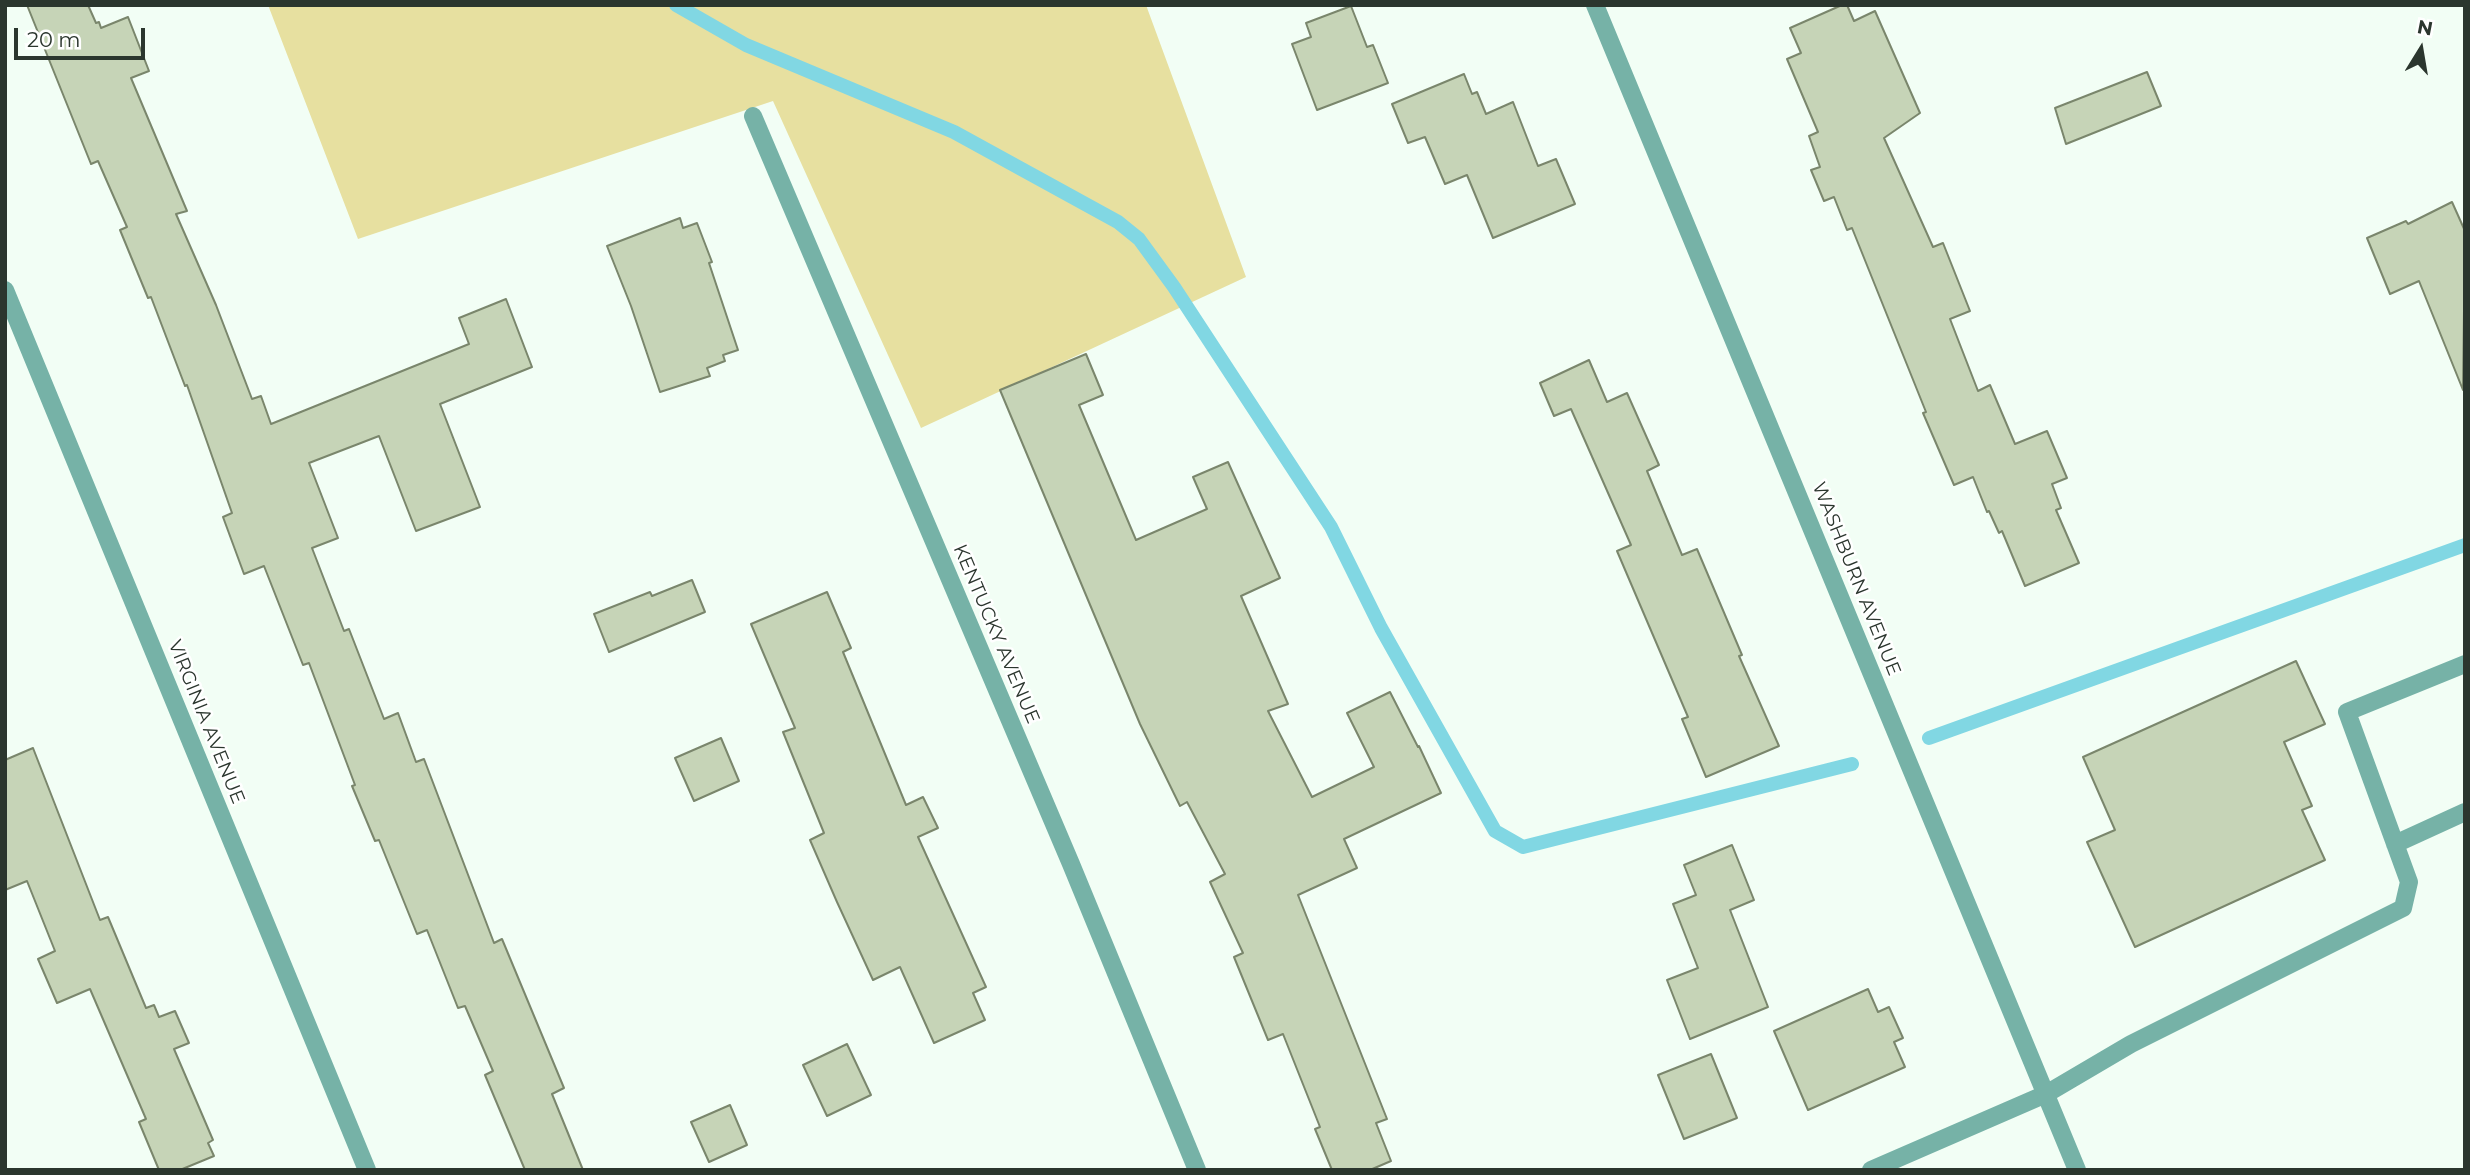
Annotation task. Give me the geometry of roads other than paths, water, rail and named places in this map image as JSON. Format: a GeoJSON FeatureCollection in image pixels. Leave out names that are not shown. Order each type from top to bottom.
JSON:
{"type":"FeatureCollection","features":[{"type":"Feature","properties":{"kind":"street","name":"WASHBURN AVENUE"},"geometry":{"type":"LineString","coordinates":[[1595,5],[2077,1170]]}},
{"type":"Feature","properties":{"kind":"street","name":"KENTUCKY AVENUE"},"geometry":{"type":"LineString","coordinates":[[753,116],[1061,839],[1197,1170]]}},
{"type":"Feature","properties":{"kind":"street","name":"VIRGINIA AVENUE"},"geometry":{"type":"LineString","coordinates":[[5,290],[367,1170]]}},
{"type":"Feature","properties":{"kind":"street"},"geometry":{"type":"LineString","coordinates":[[1871,1170],[2046,1094],[2132,1044],[2403,908],[2409,882],[2347,712],[2465,664]]}},
{"type":"Feature","properties":{"kind":"street"},"geometry":{"type":"LineString","coordinates":[[2395,844],[2465,812]]}},
{"type":"Feature","properties":{"kind":"waterway"},"geometry":{"type":"LineString","coordinates":[[676,5],[746,45],[954,132],[1118,222],[1139,239],[1174,287],[1331,527],[1381,628],[1495,831],[1523,847],[1852,764]]}},
{"type":"Feature","properties":{"kind":"waterway"},"geometry":{"type":"LineString","coordinates":[[1929,738],[2465,545]]}}]}
